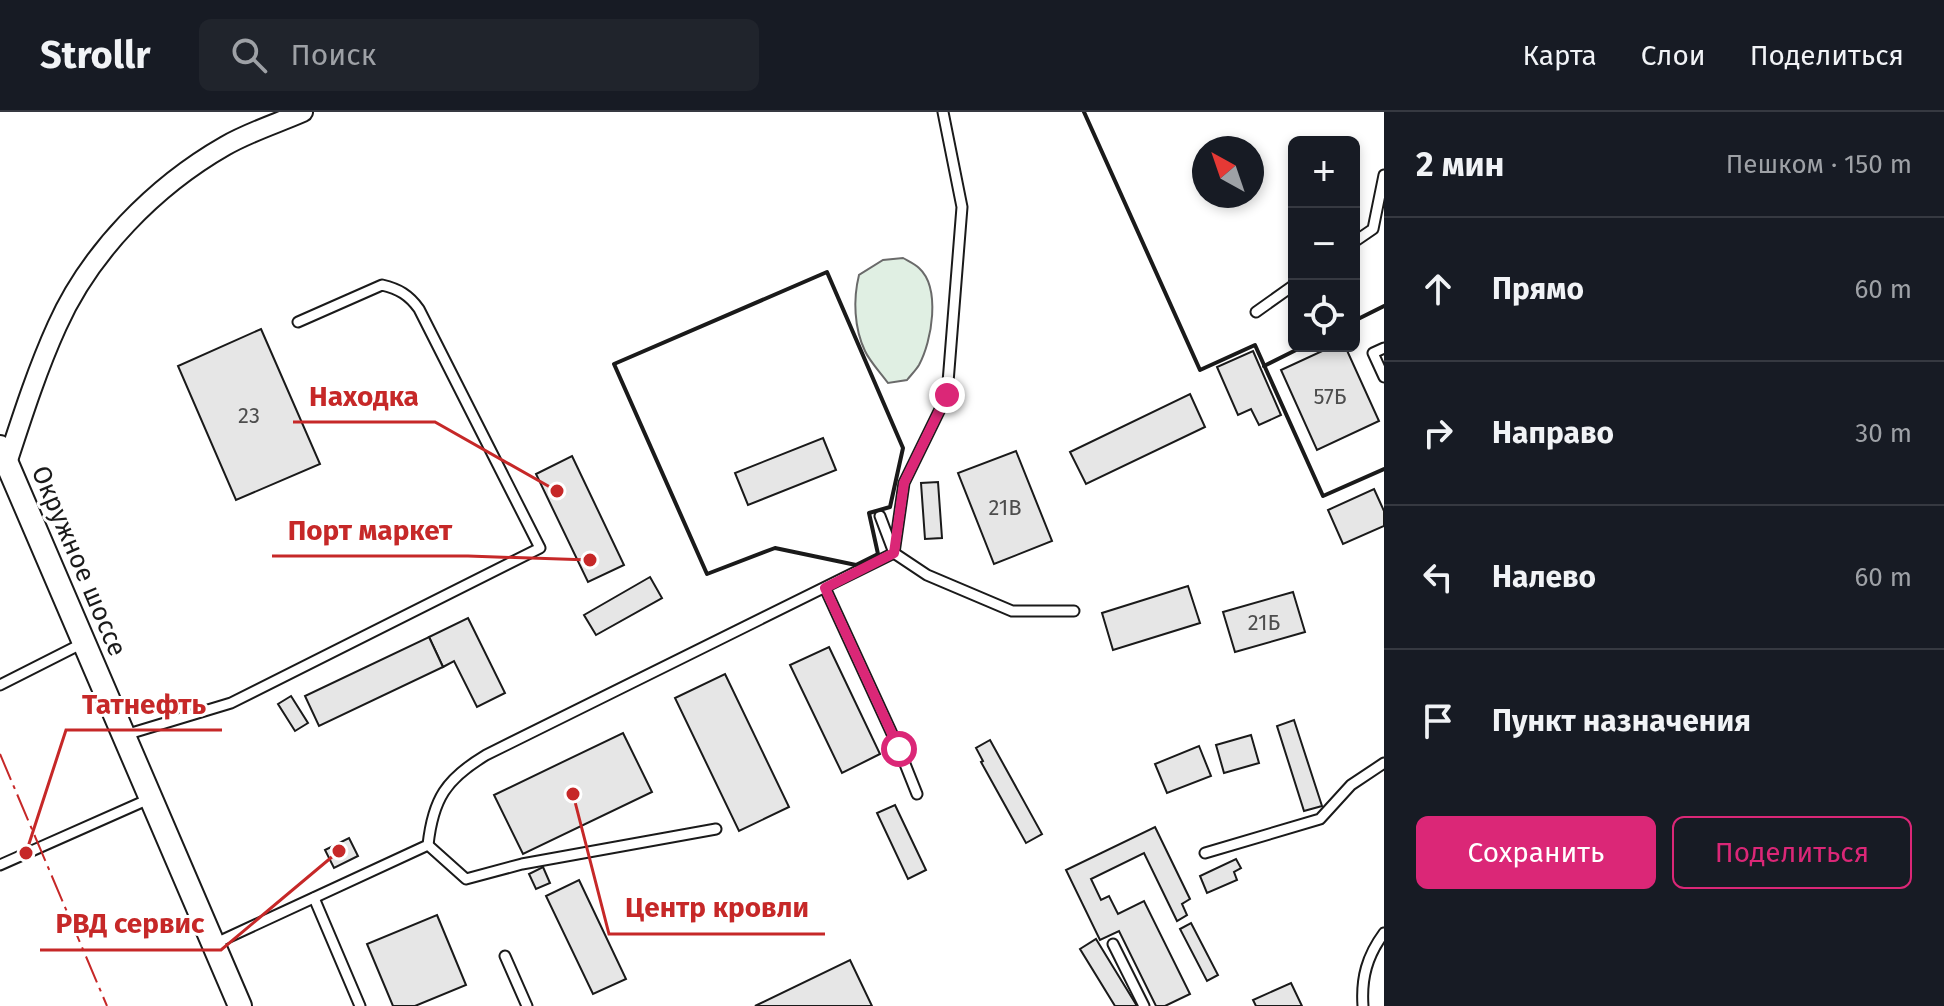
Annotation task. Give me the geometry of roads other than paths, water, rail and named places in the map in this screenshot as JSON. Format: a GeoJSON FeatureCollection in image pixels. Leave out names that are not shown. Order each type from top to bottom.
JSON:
{"type":"FeatureCollection","features":[{"type":"Feature","properties":{"kind":"street"},"geometry":{"type":"LineString","coordinates":[[3,455],[58,323],[94,263],[132,217],[178,177],[226,145],[303,112]]}},
{"type":"Feature","properties":{"kind":"street","name":"Окружное шоссе"},"geometry":{"type":"LineString","coordinates":[[3,455],[240,1006]]}},
{"type":"Feature","properties":{"kind":"lane"},"geometry":{"type":"LineString","coordinates":[[894,553],[904,483],[947,395],[962,207],[943,112]]}},
{"type":"Feature","properties":{"kind":"lane"},"geometry":{"type":"LineString","coordinates":[[1360,238],[1373,229],[1384,175]]}},
{"type":"Feature","properties":{"kind":"lane"},"geometry":{"type":"LineString","coordinates":[[122,736],[231,703],[540,548],[411,299],[402,291],[382,285],[298,322]]}},
{"type":"Feature","properties":{"kind":"lane"},"geometry":{"type":"LineString","coordinates":[[1256,312],[1288,289]]}},
{"type":"Feature","properties":{"kind":"lane"},"geometry":{"type":"LineString","coordinates":[[1384,348],[1373,353],[1384,377]]}},
{"type":"Feature","properties":{"kind":"lane"},"geometry":{"type":"LineString","coordinates":[[880,516],[894,553],[927,575],[1012,611],[1074,611]]}},
{"type":"Feature","properties":{"kind":"lane"},"geometry":{"type":"LineString","coordinates":[[428,845],[431,815],[438,799],[465,768],[894,553]]}},
{"type":"Feature","properties":{"kind":"lane"},"geometry":{"type":"LineString","coordinates":[[825,588],[917,794]]}},
{"type":"Feature","properties":{"kind":"lane"},"geometry":{"type":"LineString","coordinates":[[0,685],[85,642]]}},
{"type":"Feature","properties":{"kind":"lane"},"geometry":{"type":"LineString","coordinates":[[1205,853],[1320,819],[1351,785],[1384,763]]}},
{"type":"Feature","properties":{"kind":"lane"},"geometry":{"type":"LineString","coordinates":[[0,865],[149,799]]}},
{"type":"Feature","properties":{"kind":"lane"},"geometry":{"type":"LineString","coordinates":[[428,845],[466,879],[522,864],[716,829]]}},
{"type":"Feature","properties":{"kind":"lane"},"geometry":{"type":"LineString","coordinates":[[213,945],[428,845]]}},
{"type":"Feature","properties":{"kind":"lane"},"geometry":{"type":"LineString","coordinates":[[314,898],[360,1006]]}},
{"type":"Feature","properties":{"kind":"lane"},"geometry":{"type":"LineString","coordinates":[[1363,1006],[1361,982],[1376,943],[1384,933]]}},
{"type":"Feature","properties":{"kind":"lane"},"geometry":{"type":"LineString","coordinates":[[1113,944],[1144,1006]]}},
{"type":"Feature","properties":{"kind":"lane"},"geometry":{"type":"LineString","coordinates":[[505,956],[527,1006]]}},
{"type":"Feature","properties":{"kind":"place","name":"Находка"},"geometry":{"type":"Point","coordinates":[557,491]}},
{"type":"Feature","properties":{"kind":"place","name":"Порт маркет"},"geometry":{"type":"Point","coordinates":[590,560]}},
{"type":"Feature","properties":{"kind":"place","name":"Центр кровли"},"geometry":{"type":"Point","coordinates":[573,794]}},
{"type":"Feature","properties":{"kind":"place","name":"РВД сервис"},"geometry":{"type":"Point","coordinates":[339,851]}},
{"type":"Feature","properties":{"kind":"place","name":"Татнефть"},"geometry":{"type":"Point","coordinates":[26,853]}}]}
